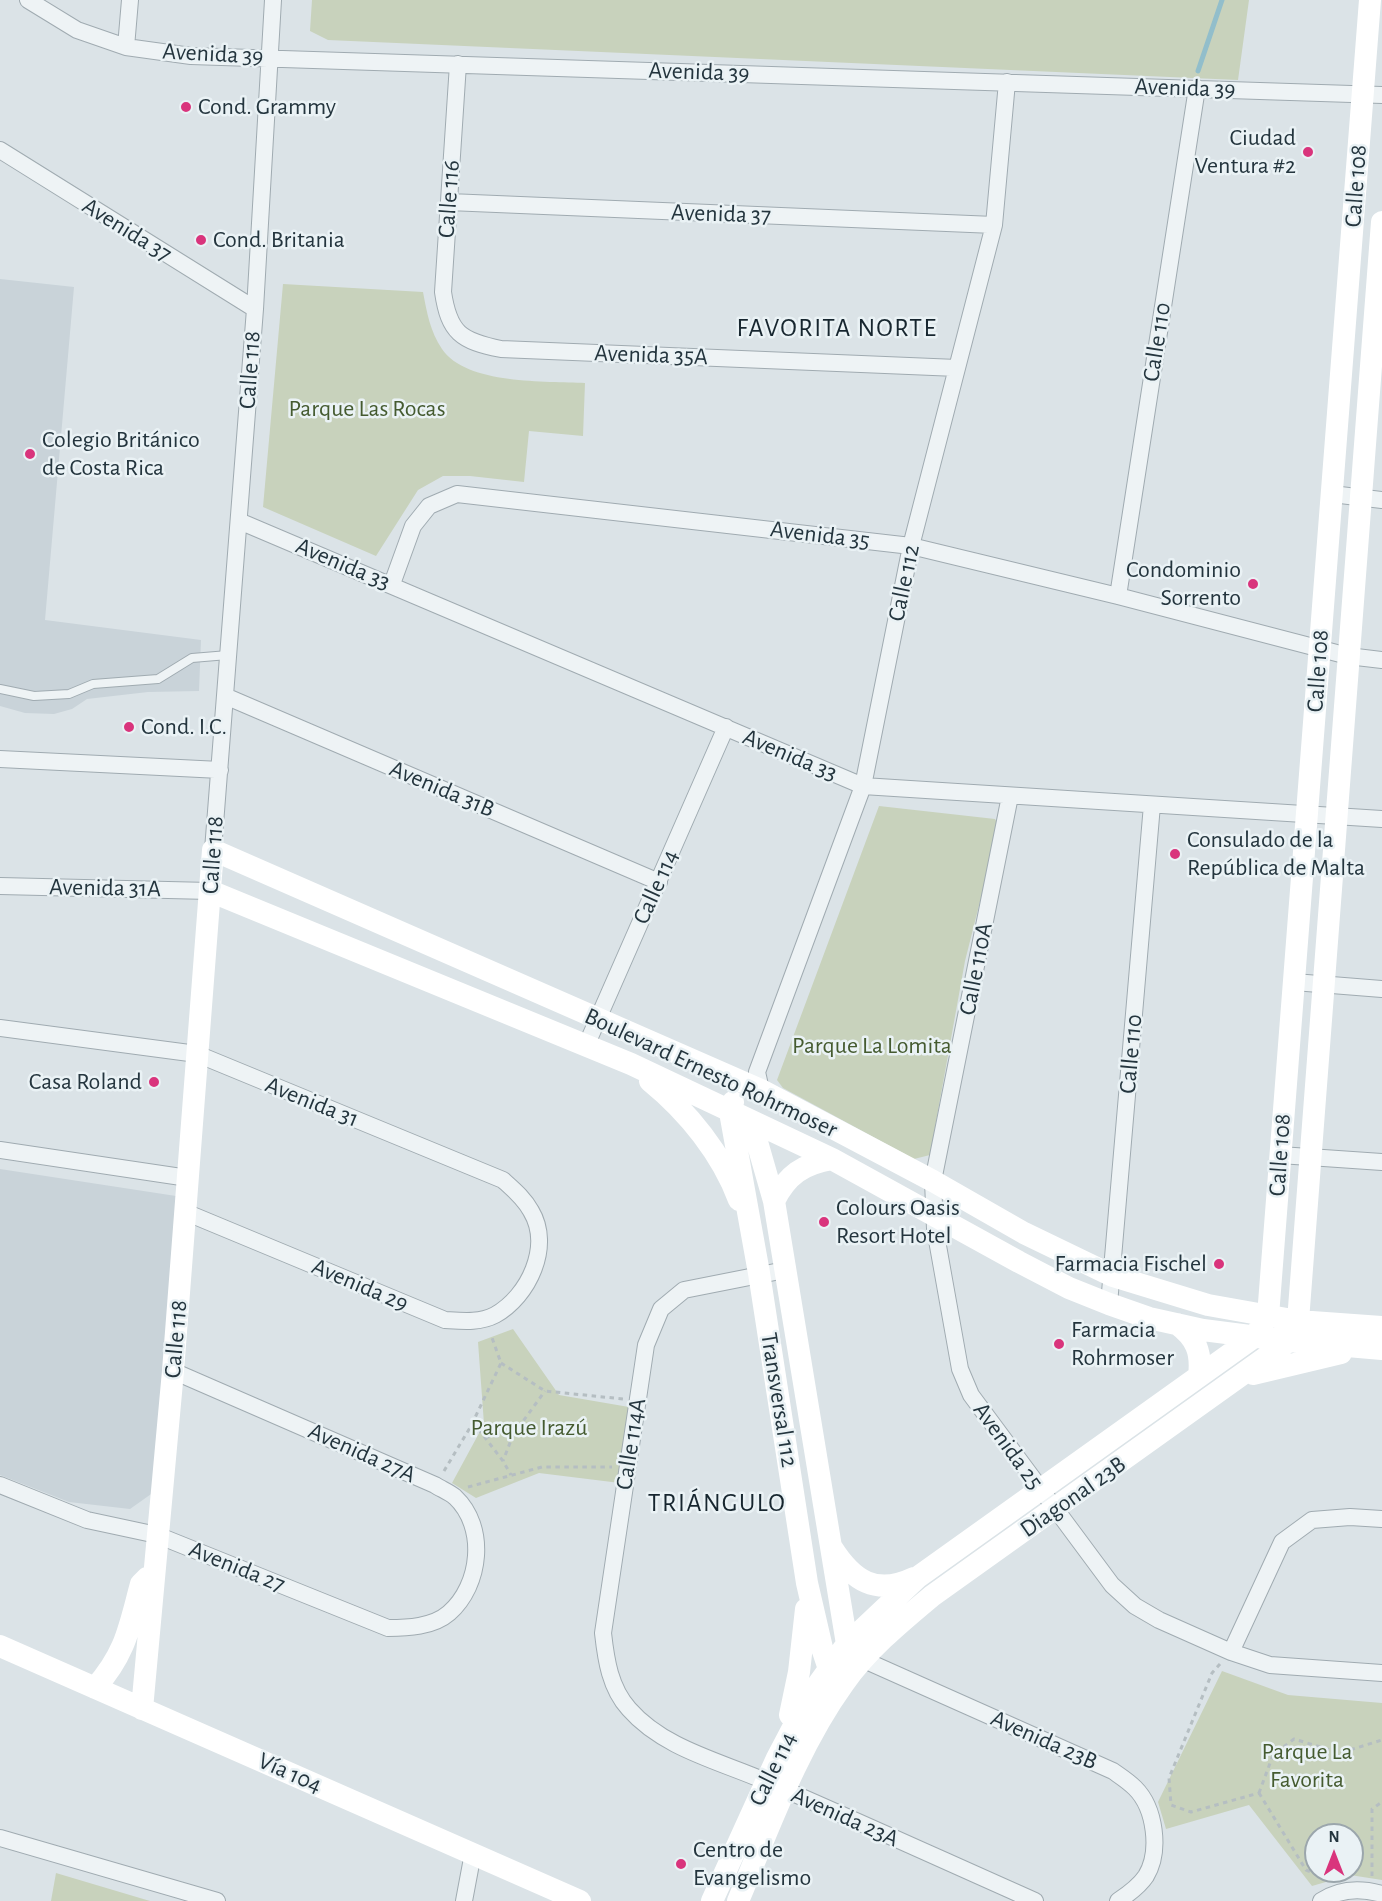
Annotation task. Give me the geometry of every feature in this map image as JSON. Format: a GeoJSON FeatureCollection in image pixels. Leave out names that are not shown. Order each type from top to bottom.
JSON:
{"type":"FeatureCollection","features":[{"type":"Feature","properties":{"kind":"main road","name":"Calle 108"},"geometry":{"type":"LineString","coordinates":[[1254,1337],[1268,1316],[1332,494],[1373,94],[1370,0]]}},
{"type":"Feature","properties":{"kind":"main road","name":"Calle 108"},"geometry":{"type":"LineString","coordinates":[[1293,1331],[1310,1156],[1348,656],[1371,499],[1382,222]]}},
{"type":"Feature","properties":{"kind":"main road","name":"Calle 118"},"geometry":{"type":"LineString","coordinates":[[142,1709],[173,1371],[213,850]]}},
{"type":"Feature","properties":{"kind":"main road","name":"Boulevard Ernesto Rohrmoser"},"geometry":{"type":"LineString","coordinates":[[213,850],[598,1020],[753,1081],[1072,1259],[1113,1276],[1208,1305],[1268,1316],[1293,1331],[1375,1348]]}},
{"type":"Feature","properties":{"kind":"main road","name":"Boulevard Ernesto Rohrmoser"},"geometry":{"type":"LineString","coordinates":[[210,891],[631,1064],[832,1159],[935,1213],[1049,1278],[1109,1304],[1177,1324],[1254,1337],[1293,1331],[1382,1327]]}},
{"type":"Feature","properties":{"kind":"main road"},"geometry":{"type":"LineString","coordinates":[[631,1064],[663,1091],[717,1157],[737,1194],[752,1233]]}},
{"type":"Feature","properties":{"kind":"main road","name":"Calle 112"},"geometry":{"type":"LineString","coordinates":[[730,1112],[753,1081]]}},
{"type":"Feature","properties":{"kind":"main road","name":"Calle 112"},"geometry":{"type":"LineString","coordinates":[[751,1121],[753,1081]]}},
{"type":"Feature","properties":{"kind":"main road","name":"Transversal 112"},"geometry":{"type":"LineString","coordinates":[[730,1112],[759,1273],[807,1583],[828,1666]]}},
{"type":"Feature","properties":{"kind":"main road","name":"Transversal 112"},"geometry":{"type":"LineString","coordinates":[[751,1121],[774,1201],[847,1644]]}},
{"type":"Feature","properties":{"kind":"main road"},"geometry":{"type":"LineString","coordinates":[[774,1201],[783,1184],[796,1171],[813,1162],[832,1159]]}},
{"type":"Feature","properties":{"kind":"main road"},"geometry":{"type":"LineString","coordinates":[[1177,1324],[1189,1333],[1197,1346],[1201,1361],[1199,1376]]}},
{"type":"Feature","properties":{"kind":"main road","name":"Diagonal 23B"},"geometry":{"type":"LineString","coordinates":[[864,1660],[892,1629],[932,1596],[1238,1378],[1293,1331]]}},
{"type":"Feature","properties":{"kind":"main road","name":"Diagonal 23B"},"geometry":{"type":"LineString","coordinates":[[847,1644],[918,1577],[1254,1337]]}},
{"type":"Feature","properties":{"kind":"main road"},"geometry":{"type":"LineString","coordinates":[[1238,1378],[1375,1348]]}},
{"type":"Feature","properties":{"kind":"main road"},"geometry":{"type":"LineString","coordinates":[[830,1544],[856,1577],[876,1586],[898,1586],[918,1577]]}},
{"type":"Feature","properties":{"kind":"main road"},"geometry":{"type":"LineString","coordinates":[[95,1688],[113,1667],[122,1650],[141,1584],[154,1570]]}},
{"type":"Feature","properties":{"kind":"main road"},"geometry":{"type":"LineString","coordinates":[[777,1758],[799,1671],[807,1583]]}},
{"type":"Feature","properties":{"kind":"main road"},"geometry":{"type":"LineString","coordinates":[[847,1644],[864,1660]]}},
{"type":"Feature","properties":{"kind":"main road","name":"Calle 114"},"geometry":{"type":"LineString","coordinates":[[738,1901],[776,1786],[777,1758],[809,1696],[828,1666],[847,1644]]}},
{"type":"Feature","properties":{"kind":"main road","name":"Vía 104"},"geometry":{"type":"LineString","coordinates":[[0,1646],[576,1900]]}},
{"type":"Feature","properties":{"kind":"main road","name":"Calle 114"},"geometry":{"type":"LineString","coordinates":[[712,1901],[776,1786],[845,1681],[864,1660]]}},
{"type":"Feature","properties":{"kind":"main road"},"geometry":{"type":"LineString","coordinates":[[828,1666],[845,1681]]}},
{"type":"Feature","properties":{"kind":"street","name":"Avenida 39"},"geometry":{"type":"LineString","coordinates":[[28,0],[77,30],[126,47],[191,56],[1373,94]]}},
{"type":"Feature","properties":{"kind":"street"},"geometry":{"type":"LineString","coordinates":[[126,47],[130,0]]}},
{"type":"Feature","properties":{"kind":"street","name":"Calle 118"},"geometry":{"type":"LineString","coordinates":[[213,850],[255,309],[273,0]]}},
{"type":"Feature","properties":{"kind":"street","name":"Calle 116"},"geometry":{"type":"LineString","coordinates":[[456,332],[446,314],[443,292],[458,64]]}},
{"type":"Feature","properties":{"kind":"street","name":"Calle 112"},"geometry":{"type":"LineString","coordinates":[[753,1081],[863,786],[911,546],[994,225],[1007,82]]}},
{"type":"Feature","properties":{"kind":"street","name":"Calle 110"},"geometry":{"type":"LineString","coordinates":[[1118,596],[1197,88]]}},
{"type":"Feature","properties":{"kind":"street","name":"Avenida 37"},"geometry":{"type":"LineString","coordinates":[[0,150],[255,309]]}},
{"type":"Feature","properties":{"kind":"street","name":"Avenida 37"},"geometry":{"type":"LineString","coordinates":[[449,202],[994,225]]}},
{"type":"Feature","properties":{"kind":"street","name":"Avenida 35A"},"geometry":{"type":"LineString","coordinates":[[456,332],[473,343],[501,349],[957,368]]}},
{"type":"Feature","properties":{"kind":"street","name":"Avenida 35"},"geometry":{"type":"LineString","coordinates":[[392,584],[414,526],[429,506],[457,494],[911,546],[1118,596],[1348,656],[1382,660]]}},
{"type":"Feature","properties":{"kind":"street"},"geometry":{"type":"LineString","coordinates":[[1332,494],[1371,499]]}},
{"type":"Feature","properties":{"kind":"street","name":"Avenida 33"},"geometry":{"type":"LineString","coordinates":[[239,520],[863,786],[1382,819]]}},
{"type":"Feature","properties":{"kind":"street","name":"Avenida 31B"},"geometry":{"type":"LineString","coordinates":[[225,696],[659,882]]}},
{"type":"Feature","properties":{"kind":"street","name":"Calle 114"},"geometry":{"type":"LineString","coordinates":[[586,1046],[726,728]]}},
{"type":"Feature","properties":{"kind":"street"},"geometry":{"type":"LineString","coordinates":[[0,759],[219,770]]}},
{"type":"Feature","properties":{"kind":"street","name":"Calle 110A"},"geometry":{"type":"LineString","coordinates":[[935,1213],[933,1181],[1010,796]]}},
{"type":"Feature","properties":{"kind":"street","name":"Calle 110"},"geometry":{"type":"LineString","coordinates":[[1109,1304],[1152,805]]}},
{"type":"Feature","properties":{"kind":"street","name":"Avenida 31A"},"geometry":{"type":"LineString","coordinates":[[0,886],[210,891]]}},
{"type":"Feature","properties":{"kind":"street"},"geometry":{"type":"LineString","coordinates":[[1294,982],[1382,989]]}},
{"type":"Feature","properties":{"kind":"street","name":"Avenida 31"},"geometry":{"type":"LineString","coordinates":[[0,1028],[197,1054],[503,1180],[521,1196],[532,1213],[539,1237],[536,1264],[529,1284]]}},
{"type":"Feature","properties":{"kind":"street"},"geometry":{"type":"LineString","coordinates":[[0,1150],[188,1178]]}},
{"type":"Feature","properties":{"kind":"street"},"geometry":{"type":"LineString","coordinates":[[1280,1155],[1382,1162]]}},
{"type":"Feature","properties":{"kind":"street","name":"Avenida 29"},"geometry":{"type":"LineString","coordinates":[[185,1212],[445,1320],[471,1322],[494,1316],[529,1284]]}},
{"type":"Feature","properties":{"kind":"street","name":"Avenida 25"},"geometry":{"type":"LineString","coordinates":[[935,1213],[935,1228],[960,1369],[971,1395],[1112,1585],[1135,1606],[1159,1620],[1231,1652],[1270,1665],[1382,1673]]}},
{"type":"Feature","properties":{"kind":"street","name":"Calle 114A"},"geometry":{"type":"LineString","coordinates":[[628,1709],[607,1669],[603,1633],[646,1346],[661,1309],[684,1290],[785,1269]]}},
{"type":"Feature","properties":{"kind":"street","name":"Avenida 27A"},"geometry":{"type":"LineString","coordinates":[[173,1371],[435,1485],[455,1497],[470,1520],[475,1540],[477,1563],[465,1593]]}},
{"type":"Feature","properties":{"kind":"street","name":"Avenida 27"},"geometry":{"type":"LineString","coordinates":[[0,1485],[87,1520],[157,1535],[388,1628],[415,1628],[448,1614],[465,1593]]}},
{"type":"Feature","properties":{"kind":"street"},"geometry":{"type":"LineString","coordinates":[[1231,1652],[1282,1542],[1312,1520],[1350,1517],[1382,1519]]}},
{"type":"Feature","properties":{"kind":"street","name":"Avenida 23B"},"geometry":{"type":"LineString","coordinates":[[864,1660],[1113,1771],[1135,1788],[1150,1813],[1154,1835],[1152,1857],[1145,1876],[1118,1901]]}},
{"type":"Feature","properties":{"kind":"street","name":"Avenida 23A"},"geometry":{"type":"LineString","coordinates":[[628,1709],[656,1732],[705,1757],[776,1786],[1035,1901]]}},
{"type":"Feature","properties":{"kind":"street"},"geometry":{"type":"LineString","coordinates":[[0,1838],[217,1901]]}},
{"type":"Feature","properties":{"kind":"street"},"geometry":{"type":"LineString","coordinates":[[464,1901],[473,1853]]}},
{"type":"Feature","properties":{"kind":"street"},"geometry":{"type":"LineString","coordinates":[[1321,1901],[1345,1891],[1376,1892]]}},
{"type":"Feature","properties":{"kind":"lane"},"geometry":{"type":"LineString","coordinates":[[0,689],[34,696],[62,695],[93,684],[158,679],[192,658],[228,655]]}},
{"type":"Feature","properties":{"kind":"path"},"geometry":{"type":"LineString","coordinates":[[484,1318],[501,1363],[545,1391],[638,1401]]}},
{"type":"Feature","properties":{"kind":"path"},"geometry":{"type":"LineString","coordinates":[[435,1485],[473,1422],[501,1363]]}},
{"type":"Feature","properties":{"kind":"path"},"geometry":{"type":"LineString","coordinates":[[503,1461],[513,1436],[545,1391]]}},
{"type":"Feature","properties":{"kind":"path"},"geometry":{"type":"LineString","coordinates":[[473,1422],[511,1475]]}},
{"type":"Feature","properties":{"kind":"path"},"geometry":{"type":"LineString","coordinates":[[485,1437],[513,1436]]}},
{"type":"Feature","properties":{"kind":"path"},"geometry":{"type":"LineString","coordinates":[[455,1497],[468,1487],[542,1467],[587,1466],[628,1470]]}},
{"type":"Feature","properties":{"kind":"path"},"geometry":{"type":"LineString","coordinates":[[1231,1652],[1212,1673],[1169,1778],[1171,1805],[1191,1812],[1259,1793]]}},
{"type":"Feature","properties":{"kind":"path"},"geometry":{"type":"LineString","coordinates":[[1259,1793],[1273,1755],[1294,1739],[1340,1753],[1382,1740]]}},
{"type":"Feature","properties":{"kind":"path"},"geometry":{"type":"LineString","coordinates":[[1259,1793],[1306,1870],[1330,1880],[1345,1891]]}},
{"type":"Feature","properties":{"kind":"path"},"geometry":{"type":"LineString","coordinates":[[1376,1892],[1372,1809],[1382,1802]]}},
{"type":"Feature","properties":{"kind":"shaded area","name":"Colegio Británico de Costa Rica"},"geometry":{"type":"Polygon","coordinates":[[[0,279],[74,287],[45,620],[201,640],[199,691],[148,692],[87,699],[72,709],[54,714],[25,713],[0,706],[0,279]]]}},
{"type":"Feature","properties":{"kind":"shaded area"},"geometry":{"type":"Polygon","coordinates":[[[0,1169],[176,1196],[154,1492],[130,1509],[69,1502],[0,1475],[0,1169]]]}},
{"type":"Feature","properties":{"kind":"green space"},"geometry":{"type":"Polygon","coordinates":[[[312,0],[1249,0],[1238,80],[328,40],[310,31],[312,0]]]}},
{"type":"Feature","properties":{"kind":"green space","name":"Parque Las Rocas"},"geometry":{"type":"Polygon","coordinates":[[[283,284],[423,292],[432,329],[442,349],[453,361],[469,369],[508,379],[585,383],[583,436],[529,431],[524,482],[470,476],[443,476],[418,490],[376,556],[263,507],[283,284]]]}},
{"type":"Feature","properties":{"kind":"green space","name":"Parque La Lomita"},"geometry":{"type":"Polygon","coordinates":[[[879,806],[995,819],[999,826],[965,961],[930,1155],[914,1159],[783,1088],[777,1080],[879,806]]]}},
{"type":"Feature","properties":{"kind":"green space","name":"Parque Irazú"},"geometry":{"type":"Polygon","coordinates":[[[513,1329],[559,1395],[629,1407],[620,1483],[539,1473],[476,1498],[452,1483],[484,1424],[478,1342],[513,1329]]]}},
{"type":"Feature","properties":{"kind":"green space","name":"Parque La Favorita"},"geometry":{"type":"Polygon","coordinates":[[[1222,1671],[1288,1695],[1382,1703],[1382,1880],[1364,1877],[1364,1823],[1304,1823],[1304,1876],[1249,1805],[1166,1829],[1158,1802],[1222,1671]]]}},
{"type":"Feature","properties":{"kind":"green space"},"geometry":{"type":"Polygon","coordinates":[[[56,1873],[150,1901],[51,1901],[56,1873]]]}},
{"type":"Feature","properties":{"kind":"waterway"},"geometry":{"type":"LineString","coordinates":[[1198,71],[1222,0]]}},
{"type":"Feature","properties":{"kind":"place","name":"Cond. Grammy"},"geometry":{"type":"Point","coordinates":[186,107]}},
{"type":"Feature","properties":{"kind":"place","name":"Ciudad Ventura #2"},"geometry":{"type":"Point","coordinates":[1308,152]}},
{"type":"Feature","properties":{"kind":"place","name":"Cond. Britania"},"geometry":{"type":"Point","coordinates":[201,240]}},
{"type":"Feature","properties":{"kind":"place","name":"Colegio Británico de Costa Rica"},"geometry":{"type":"Point","coordinates":[30,454]}},
{"type":"Feature","properties":{"kind":"place","name":"Condominio Sorrento"},"geometry":{"type":"Point","coordinates":[1253,584]}},
{"type":"Feature","properties":{"kind":"place","name":"Cond. I.C."},"geometry":{"type":"Point","coordinates":[129,727]}},
{"type":"Feature","properties":{"kind":"place","name":"Consulado de la República de Malta"},"geometry":{"type":"Point","coordinates":[1175,854]}},
{"type":"Feature","properties":{"kind":"place","name":"Casa Roland"},"geometry":{"type":"Point","coordinates":[154,1082]}},
{"type":"Feature","properties":{"kind":"place","name":"Colours Oasis Resort Hotel"},"geometry":{"type":"Point","coordinates":[824,1222]}},
{"type":"Feature","properties":{"kind":"place","name":"Farmacia Fischel"},"geometry":{"type":"Point","coordinates":[1219,1264]}},
{"type":"Feature","properties":{"kind":"place","name":"Farmacia Rohrmoser"},"geometry":{"type":"Point","coordinates":[1059,1344]}},
{"type":"Feature","properties":{"kind":"place","name":"Centro de Evangelismo"},"geometry":{"type":"Point","coordinates":[681,1864]}},
{"type":"Feature","properties":{"kind":"district","name":"FAVORITA NORTE"},"geometry":{"type":"Point","coordinates":[837,328]}},
{"type":"Feature","properties":{"kind":"district","name":"TRIÁNGULO"},"geometry":{"type":"Point","coordinates":[717,1503]}}]}
